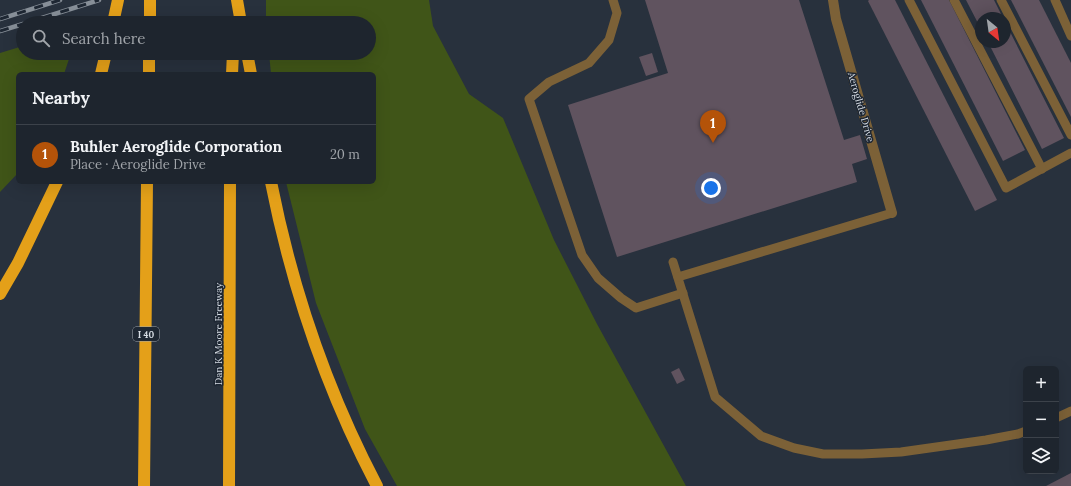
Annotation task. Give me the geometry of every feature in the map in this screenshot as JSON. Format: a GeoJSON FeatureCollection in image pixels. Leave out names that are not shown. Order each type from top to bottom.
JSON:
{"type":"FeatureCollection","features":[{"type":"Feature","properties":{"kind":"highway"},"geometry":{"type":"LineString","coordinates":[[115,16],[118,0]]}},
{"type":"Feature","properties":{"kind":"highway"},"geometry":{"type":"LineString","coordinates":[[150,0],[150,16]]}},
{"type":"Feature","properties":{"kind":"highway"},"geometry":{"type":"LineString","coordinates":[[235,16],[236,0]]}},
{"type":"Feature","properties":{"kind":"highway"},"geometry":{"type":"LineString","coordinates":[[236,0],[239,16]]}},
{"type":"Feature","properties":{"kind":"highway"},"geometry":{"type":"LineString","coordinates":[[101,72],[104,60]]}},
{"type":"Feature","properties":{"kind":"highway"},"geometry":{"type":"LineString","coordinates":[[149,60],[149,72]]}},
{"type":"Feature","properties":{"kind":"highway"},"geometry":{"type":"LineString","coordinates":[[232,72],[233,60]]}},
{"type":"Feature","properties":{"kind":"highway"},"geometry":{"type":"LineString","coordinates":[[248,60],[250,72]]}},
{"type":"Feature","properties":{"kind":"highway"},"geometry":{"type":"LineString","coordinates":[[0,294],[18,263],[56,184]]}},
{"type":"Feature","properties":{"kind":"highway","name":"I 40"},"geometry":{"type":"LineString","coordinates":[[144,486],[147,184]]}},
{"type":"Feature","properties":{"kind":"highway","name":"Dan K Moore Freeway"},"geometry":{"type":"LineString","coordinates":[[229,486],[230,184]]}},
{"type":"Feature","properties":{"kind":"highway"},"geometry":{"type":"LineString","coordinates":[[271,184],[277,214],[298,292],[314,341],[334,394],[377,486]]}},
{"type":"Feature","properties":{"kind":"street","name":"Aeroglide Drive"},"geometry":{"type":"LineString","coordinates":[[833,0],[836,19],[892,213]]}},
{"type":"Feature","properties":{"kind":"lane"},"geometry":{"type":"LineString","coordinates":[[613,0],[617,13],[609,40],[588,63],[549,82],[529,99],[582,255],[598,278],[621,298],[636,308],[683,293]]}},
{"type":"Feature","properties":{"kind":"lane"},"geometry":{"type":"LineString","coordinates":[[909,0],[1006,188],[1071,153]]}},
{"type":"Feature","properties":{"kind":"lane"},"geometry":{"type":"LineString","coordinates":[[954,0],[1042,169]]}},
{"type":"Feature","properties":{"kind":"lane"},"geometry":{"type":"LineString","coordinates":[[1001,0],[1071,135]]}},
{"type":"Feature","properties":{"kind":"lane"},"geometry":{"type":"LineString","coordinates":[[1055,0],[1071,36]]}},
{"type":"Feature","properties":{"kind":"lane"},"geometry":{"type":"LineString","coordinates":[[678,277],[892,213]]}},
{"type":"Feature","properties":{"kind":"lane"},"geometry":{"type":"LineString","coordinates":[[673,262],[715,397],[762,436],[794,448],[823,454],[862,454],[901,452],[955,445],[1023,432]]}},
{"type":"Feature","properties":{"kind":"lane"},"geometry":{"type":"LineString","coordinates":[[1059,417],[1071,411]]}},
{"type":"Feature","properties":{"kind":"green space"},"geometry":{"type":"Polygon","coordinates":[[[266,0],[429,0],[433,26],[469,94],[503,118],[554,240],[597,324],[686,486],[397,486],[365,429],[316,303],[286,184],[376,184],[376,72],[271,72],[270,60],[376,60],[376,16],[266,16],[266,0]]]}},
{"type":"Feature","properties":{"kind":"green space"},"geometry":{"type":"Polygon","coordinates":[[[16,48],[16,60],[69,60],[65,72],[16,72],[16,175],[0,192],[0,53],[16,48]]]}},
{"type":"Feature","properties":{"kind":"building"},"geometry":{"type":"Polygon","coordinates":[[[645,0],[799,0],[844,140],[860,135],[867,159],[852,164],[857,182],[617,257],[568,105],[668,73],[645,0]]]}},
{"type":"Feature","properties":{"kind":"building"},"geometry":{"type":"Polygon","coordinates":[[[895,0],[997,200],[975,211],[868,1],[895,0]]]}},
{"type":"Feature","properties":{"kind":"building"},"geometry":{"type":"Polygon","coordinates":[[[921,0],[949,0],[1025,150],[1003,161],[921,0]]]}},
{"type":"Feature","properties":{"kind":"building"},"geometry":{"type":"Polygon","coordinates":[[[966,0],[994,0],[1000,12],[975,12],[975,17],[966,0]]]}},
{"type":"Feature","properties":{"kind":"building"},"geometry":{"type":"Polygon","coordinates":[[[1011,0],[1039,0],[1071,63],[1071,117],[1011,0]]]}},
{"type":"Feature","properties":{"kind":"building"},"geometry":{"type":"Polygon","coordinates":[[[1011,34],[1064,138],[1042,149],[991,48],[1011,48],[1011,34]]]}},
{"type":"Feature","properties":{"kind":"building"},"geometry":{"type":"Polygon","coordinates":[[[652,53],[658,72],[646,76],[639,57],[652,53]]]}},
{"type":"Feature","properties":{"kind":"building"},"geometry":{"type":"Polygon","coordinates":[[[679,368],[685,380],[677,384],[671,372],[679,368]]]}},
{"type":"Feature","properties":{"kind":"building"},"geometry":{"type":"Polygon","coordinates":[[[1071,473],[1071,486],[1046,486],[1071,473]]]}},
{"type":"Feature","properties":{"kind":"railway"},"geometry":{"type":"LineString","coordinates":[[0,19],[60,0]]}},
{"type":"Feature","properties":{"kind":"railway"},"geometry":{"type":"LineString","coordinates":[[48,16],[99,0]]}},
{"type":"Feature","properties":{"kind":"railway"},"geometry":{"type":"LineString","coordinates":[[0,31],[16,26]]}},
{"type":"Feature","properties":{"kind":"place","name":"Buhler Aeroglide Corporation"},"geometry":{"type":"Point","coordinates":[713,143]}}]}
